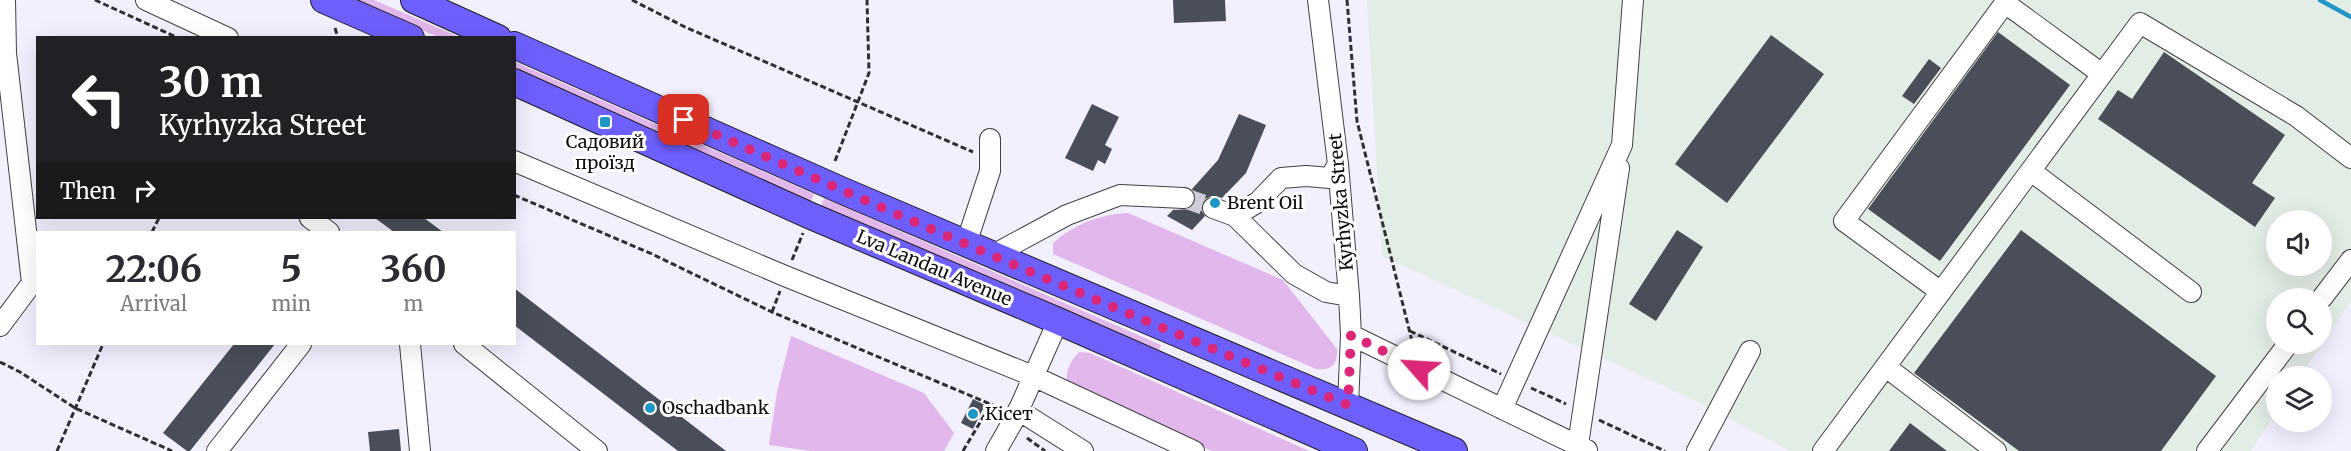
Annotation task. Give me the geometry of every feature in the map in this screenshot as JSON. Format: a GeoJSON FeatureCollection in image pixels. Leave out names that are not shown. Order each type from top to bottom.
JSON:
{"type":"FeatureCollection","features":[{"type":"Feature","properties":{"kind":"main road"},"geometry":{"type":"LineString","coordinates":[[324,0],[406,36]]}},
{"type":"Feature","properties":{"kind":"main road"},"geometry":{"type":"LineString","coordinates":[[414,0],[494,36]]}},
{"type":"Feature","properties":{"kind":"main road","name":"Lva Landau Avenue"},"geometry":{"type":"LineString","coordinates":[[516,46],[810,177],[1454,451]]}},
{"type":"Feature","properties":{"kind":"main road","name":"Lva Landau Avenue"},"geometry":{"type":"LineString","coordinates":[[516,83],[811,216],[1058,321],[1343,447]]}},
{"type":"Feature","properties":{"kind":"main road"},"geometry":{"type":"LineString","coordinates":[[1168,370],[1181,336]]}},
{"type":"Feature","properties":{"kind":"main road"},"geometry":{"type":"LineString","coordinates":[[1343,447],[1348,405]]}},
{"type":"Feature","properties":{"kind":"street"},"geometry":{"type":"LineString","coordinates":[[0,326],[32,284],[6,53],[5,0]]}},
{"type":"Feature","properties":{"kind":"street"},"geometry":{"type":"LineString","coordinates":[[146,0],[224,36]]}},
{"type":"Feature","properties":{"kind":"street","name":"Kyrhyzka Street"},"geometry":{"type":"LineString","coordinates":[[1318,0],[1338,164],[1349,296],[1351,335],[1348,405]]}},
{"type":"Feature","properties":{"kind":"street"},"geometry":{"type":"LineString","coordinates":[[1351,335],[1584,448],[1582,412],[1622,145],[1633,0]]}},
{"type":"Feature","properties":{"kind":"street"},"geometry":{"type":"LineString","coordinates":[[1941,292],[1844,220],[2005,3],[2102,74]]}},
{"type":"Feature","properties":{"kind":"street"},"geometry":{"type":"LineString","coordinates":[[1824,451],[2140,23],[2296,116],[2351,158]]}},
{"type":"Feature","properties":{"kind":"street"},"geometry":{"type":"LineString","coordinates":[[966,244],[990,171],[990,139]]}},
{"type":"Feature","properties":{"kind":"street"},"geometry":{"type":"LineString","coordinates":[[1502,409],[1622,145]]}},
{"type":"Feature","properties":{"kind":"street"},"geometry":{"type":"LineString","coordinates":[[516,162],[785,276],[1033,376],[1194,451]]}},
{"type":"Feature","properties":{"kind":"street"},"geometry":{"type":"LineString","coordinates":[[1235,216],[1258,202],[1281,178],[1306,176],[1330,178],[1338,164]]}},
{"type":"Feature","properties":{"kind":"street"},"geometry":{"type":"LineString","coordinates":[[2031,171],[2191,292]]}},
{"type":"Feature","properties":{"kind":"street"},"geometry":{"type":"LineString","coordinates":[[993,255],[1067,215],[1120,195],[1184,198]]}},
{"type":"Feature","properties":{"kind":"street"},"geometry":{"type":"LineString","coordinates":[[1213,208],[1235,216],[1294,274],[1326,292],[1349,296]]}},
{"type":"Feature","properties":{"kind":"street"},"geometry":{"type":"LineString","coordinates":[[311,219],[328,231]]}},
{"type":"Feature","properties":{"kind":"street"},"geometry":{"type":"LineString","coordinates":[[2330,288],[2351,260]]}},
{"type":"Feature","properties":{"kind":"street"},"geometry":{"type":"LineString","coordinates":[[996,451],[1017,413],[1058,321]]}},
{"type":"Feature","properties":{"kind":"street"},"geometry":{"type":"LineString","coordinates":[[217,451],[300,345]]}},
{"type":"Feature","properties":{"kind":"street"},"geometry":{"type":"LineString","coordinates":[[410,345],[420,451]]}},
{"type":"Feature","properties":{"kind":"street"},"geometry":{"type":"LineString","coordinates":[[465,345],[597,451]]}},
{"type":"Feature","properties":{"kind":"street"},"geometry":{"type":"LineString","coordinates":[[1697,451],[1750,351]]}},
{"type":"Feature","properties":{"kind":"street"},"geometry":{"type":"LineString","coordinates":[[2208,451],[2281,354]]}},
{"type":"Feature","properties":{"kind":"street"},"geometry":{"type":"LineString","coordinates":[[1886,367],[1996,451]]}},
{"type":"Feature","properties":{"kind":"street"},"geometry":{"type":"LineString","coordinates":[[1017,413],[1083,451]]}},
{"type":"Feature","properties":{"kind":"path"},"geometry":{"type":"LineString","coordinates":[[95,0],[174,36]]}},
{"type":"Feature","properties":{"kind":"path"},"geometry":{"type":"LineString","coordinates":[[632,0],[685,27],[990,159]]}},
{"type":"Feature","properties":{"kind":"path"},"geometry":{"type":"LineString","coordinates":[[835,161],[869,74],[867,0]]}},
{"type":"Feature","properties":{"kind":"path"},"geometry":{"type":"LineString","coordinates":[[1347,0],[1357,121],[1419,369]]}},
{"type":"Feature","properties":{"kind":"path"},"geometry":{"type":"LineString","coordinates":[[516,196],[652,254],[772,312],[1017,413]]}},
{"type":"Feature","properties":{"kind":"path"},"geometry":{"type":"LineString","coordinates":[[1410,331],[1665,451]]}},
{"type":"Feature","properties":{"kind":"path"},"geometry":{"type":"LineString","coordinates":[[57,451],[103,345]]}},
{"type":"Feature","properties":{"kind":"path"},"geometry":{"type":"LineString","coordinates":[[0,362],[20,372],[75,408],[172,451]]}},
{"type":"Feature","properties":{"kind":"path"},"geometry":{"type":"LineString","coordinates":[[963,451],[991,403]]}},
{"type":"Feature","properties":{"kind":"shaded area"},"geometry":{"type":"Polygon","coordinates":[[[353,0],[374,0],[457,36],[436,36],[353,0]]]}},
{"type":"Feature","properties":{"kind":"shaded area"},"geometry":{"type":"Polygon","coordinates":[[[1367,0],[2351,0],[2351,301],[2332,329],[2332,288],[2266,288],[2266,354],[2315,354],[2307,366],[2266,366],[2266,428],[2251,451],[1790,451],[1690,398],[1382,256],[1367,0]]]}},
{"type":"Feature","properties":{"kind":"shaded area"},"geometry":{"type":"Polygon","coordinates":[[[516,62],[814,194],[811,201],[516,71],[516,62]]]}},
{"type":"Feature","properties":{"kind":"shaded area"},"geometry":{"type":"Polygon","coordinates":[[[824,198],[1161,345],[1158,353],[821,206],[824,198]]]}},
{"type":"Feature","properties":{"kind":"shaded area"},"geometry":{"type":"Polygon","coordinates":[[[1128,213],[1283,280],[1337,349],[1335,362],[1330,368],[1316,369],[1053,254],[1053,243],[1079,225],[1108,215],[1128,213]]]}},
{"type":"Feature","properties":{"kind":"shaded area"},"geometry":{"type":"Polygon","coordinates":[[[791,336],[924,393],[954,433],[944,451],[811,451],[769,445],[777,392],[791,336]]]}},
{"type":"Feature","properties":{"kind":"shaded area"},"geometry":{"type":"Polygon","coordinates":[[[1079,352],[1090,353],[1309,451],[1212,451],[1067,387],[1068,368],[1079,352]]]}},
{"type":"Feature","properties":{"kind":"building"},"geometry":{"type":"Polygon","coordinates":[[[1173,0],[1225,0],[1226,21],[1174,23],[1173,0]]]}},
{"type":"Feature","properties":{"kind":"building"},"geometry":{"type":"Polygon","coordinates":[[[1998,32],[2070,85],[1940,261],[1868,209],[1998,32]]]}},
{"type":"Feature","properties":{"kind":"building"},"geometry":{"type":"Polygon","coordinates":[[[1771,35],[1824,74],[1727,203],[1675,164],[1771,35]]]}},
{"type":"Feature","properties":{"kind":"building"},"geometry":{"type":"Polygon","coordinates":[[[2164,52],[2285,135],[2252,183],[2275,198],[2255,227],[2098,119],[2118,90],[2132,99],[2164,52]]]}},
{"type":"Feature","properties":{"kind":"building"},"geometry":{"type":"Polygon","coordinates":[[[1929,59],[1941,68],[1914,104],[1902,96],[1929,59]]]}},
{"type":"Feature","properties":{"kind":"building"},"geometry":{"type":"Polygon","coordinates":[[[1092,104],[1119,117],[1105,145],[1112,149],[1105,164],[1098,160],[1093,171],[1065,158],[1092,104]]]}},
{"type":"Feature","properties":{"kind":"building"},"geometry":{"type":"Polygon","coordinates":[[[1239,114],[1266,125],[1246,173],[1222,198],[1212,196],[1205,199],[1201,210],[1205,216],[1192,230],[1167,216],[1173,210],[1189,209],[1194,205],[1196,198],[1192,189],[1218,160],[1239,114]]]}},
{"type":"Feature","properties":{"kind":"building"},"geometry":{"type":"Polygon","coordinates":[[[376,219],[425,219],[442,231],[393,231],[376,219]]]}},
{"type":"Feature","properties":{"kind":"building"},"geometry":{"type":"Polygon","coordinates":[[[1677,230],[1703,247],[1656,321],[1629,304],[1677,230]]]}},
{"type":"Feature","properties":{"kind":"building"},"geometry":{"type":"Polygon","coordinates":[[[2021,230],[2216,376],[2161,451],[2019,451],[1914,373],[2021,230]]]}},
{"type":"Feature","properties":{"kind":"building"},"geometry":{"type":"Polygon","coordinates":[[[516,290],[726,451],[678,451],[516,327],[516,290]]]}},
{"type":"Feature","properties":{"kind":"building"},"geometry":{"type":"Polygon","coordinates":[[[233,345],[274,345],[190,451],[163,433],[233,345]]]}},
{"type":"Feature","properties":{"kind":"building","name":"Кісет"},"geometry":{"type":"Polygon","coordinates":[[[973,399],[985,405],[973,429],[961,423],[973,399]]]}},
{"type":"Feature","properties":{"kind":"building"},"geometry":{"type":"Polygon","coordinates":[[[1910,423],[1947,451],[1889,451],[1910,423]]]}},
{"type":"Feature","properties":{"kind":"building"},"geometry":{"type":"Polygon","coordinates":[[[399,429],[401,451],[370,451],[368,432],[399,429]]]}},
{"type":"Feature","properties":{"kind":"tunnel"},"geometry":{"type":"LineString","coordinates":[[1184,198],[1213,208]]}},
{"type":"Feature","properties":{"kind":"railway"},"geometry":{"type":"LineString","coordinates":[[2320,0],[2351,17]]}},
{"type":"Feature","properties":{"kind":"place","name":"Садовий проїзд"},"geometry":{"type":"Point","coordinates":[605,122]}},
{"type":"Feature","properties":{"kind":"place","name":"Brent Oil"},"geometry":{"type":"Point","coordinates":[1215,203]}},
{"type":"Feature","properties":{"kind":"place","name":"Oschadbank"},"geometry":{"type":"Point","coordinates":[650,408]}},
{"type":"Feature","properties":{"kind":"place","name":"Кісет"},"geometry":{"type":"Point","coordinates":[973,414]}},
{"type":"Feature","properties":{"kind":"route"},"geometry":{"type":"LineString","coordinates":[[684,120],[843,191],[1348,405],[1351,335],[1419,369]]}}]}
